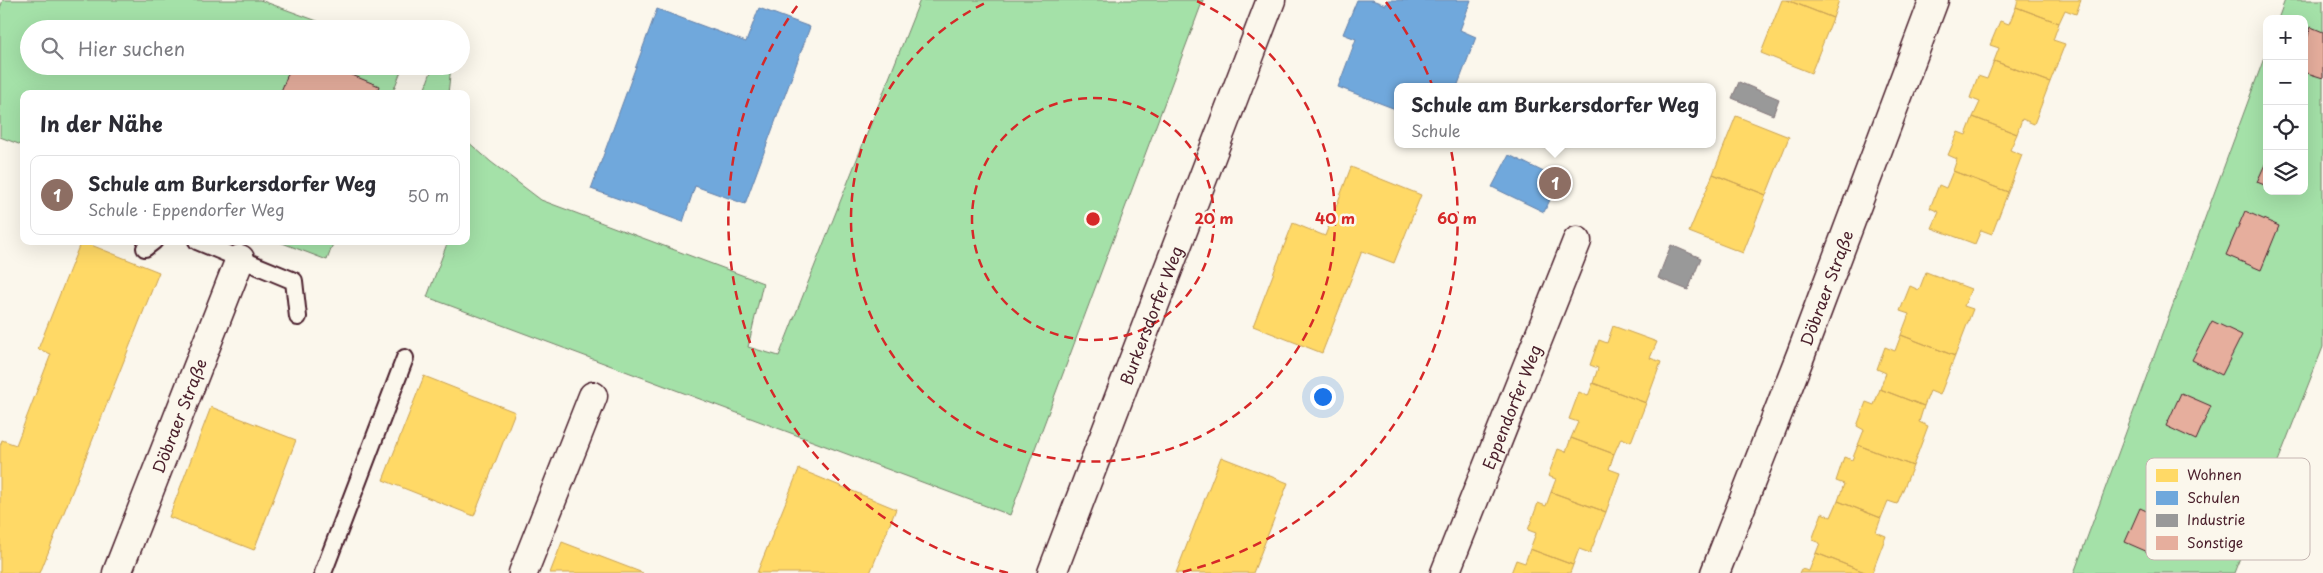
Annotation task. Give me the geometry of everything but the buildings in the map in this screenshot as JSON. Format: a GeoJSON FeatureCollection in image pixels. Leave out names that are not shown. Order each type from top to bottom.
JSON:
{"type":"FeatureCollection","features":[{"type":"Feature","properties":{"kind":"street","name":"Burkersdorfer Weg"},"geometry":{"type":"LineString","coordinates":[[1052,573],[1271,0]]}},
{"type":"Feature","properties":{"kind":"street","name":"Döbraer Straße"},"geometry":{"type":"LineString","coordinates":[[1715,573],[1801,354],[1934,0]]}},
{"type":"Feature","properties":{"kind":"street","name":"Eppendorfer Weg"},"geometry":{"type":"LineString","coordinates":[[1445,573],[1577,241]]}},
{"type":"Feature","properties":{"kind":"street","name":"Döbraer Straße"},"geometry":{"type":"LineString","coordinates":[[117,573],[240,259]]}},
{"type":"Feature","properties":{"kind":"street"},"geometry":{"type":"LineString","coordinates":[[523,573],[592,396]]}},
{"type":"Feature","properties":{"kind":"lane"},"geometry":{"type":"LineString","coordinates":[[207,245],[294,281],[298,317]]}},
{"type":"Feature","properties":{"kind":"lane"},"geometry":{"type":"LineString","coordinates":[[323,573],[405,358]]}},
{"type":"Feature","properties":{"kind":"green space"},"geometry":{"type":"Polygon","coordinates":[[[3,0],[260,0],[314,20],[20,20],[20,75],[399,75],[394,90],[20,90],[20,144],[0,137],[0,8],[3,0]]]}},
{"type":"Feature","properties":{"kind":"green space"},"geometry":{"type":"Polygon","coordinates":[[[920,0],[1203,0],[1010,515],[427,297],[446,245],[470,245],[470,144],[541,200],[763,283],[748,347],[779,356],[920,0]]]}},
{"type":"Feature","properties":{"kind":"green space"},"geometry":{"type":"Polygon","coordinates":[[[2285,0],[2323,0],[2323,347],[2279,458],[2146,458],[2146,560],[2239,560],[2234,573],[2074,573],[2263,61],[2263,195],[2308,195],[2308,15],[2279,15],[2285,0]]]}},
{"type":"Feature","properties":{"kind":"green space"},"geometry":{"type":"Polygon","coordinates":[[[430,75],[450,75],[448,90],[424,90],[430,75]]]}},
{"type":"Feature","properties":{"kind":"green space"},"geometry":{"type":"Polygon","coordinates":[[[288,245],[333,245],[327,260],[288,245]]]}},
{"type":"Feature","properties":{"kind":"place","name":"Schule am Burkersdorfer Weg"},"geometry":{"type":"Point","coordinates":[1555,183]}}]}
